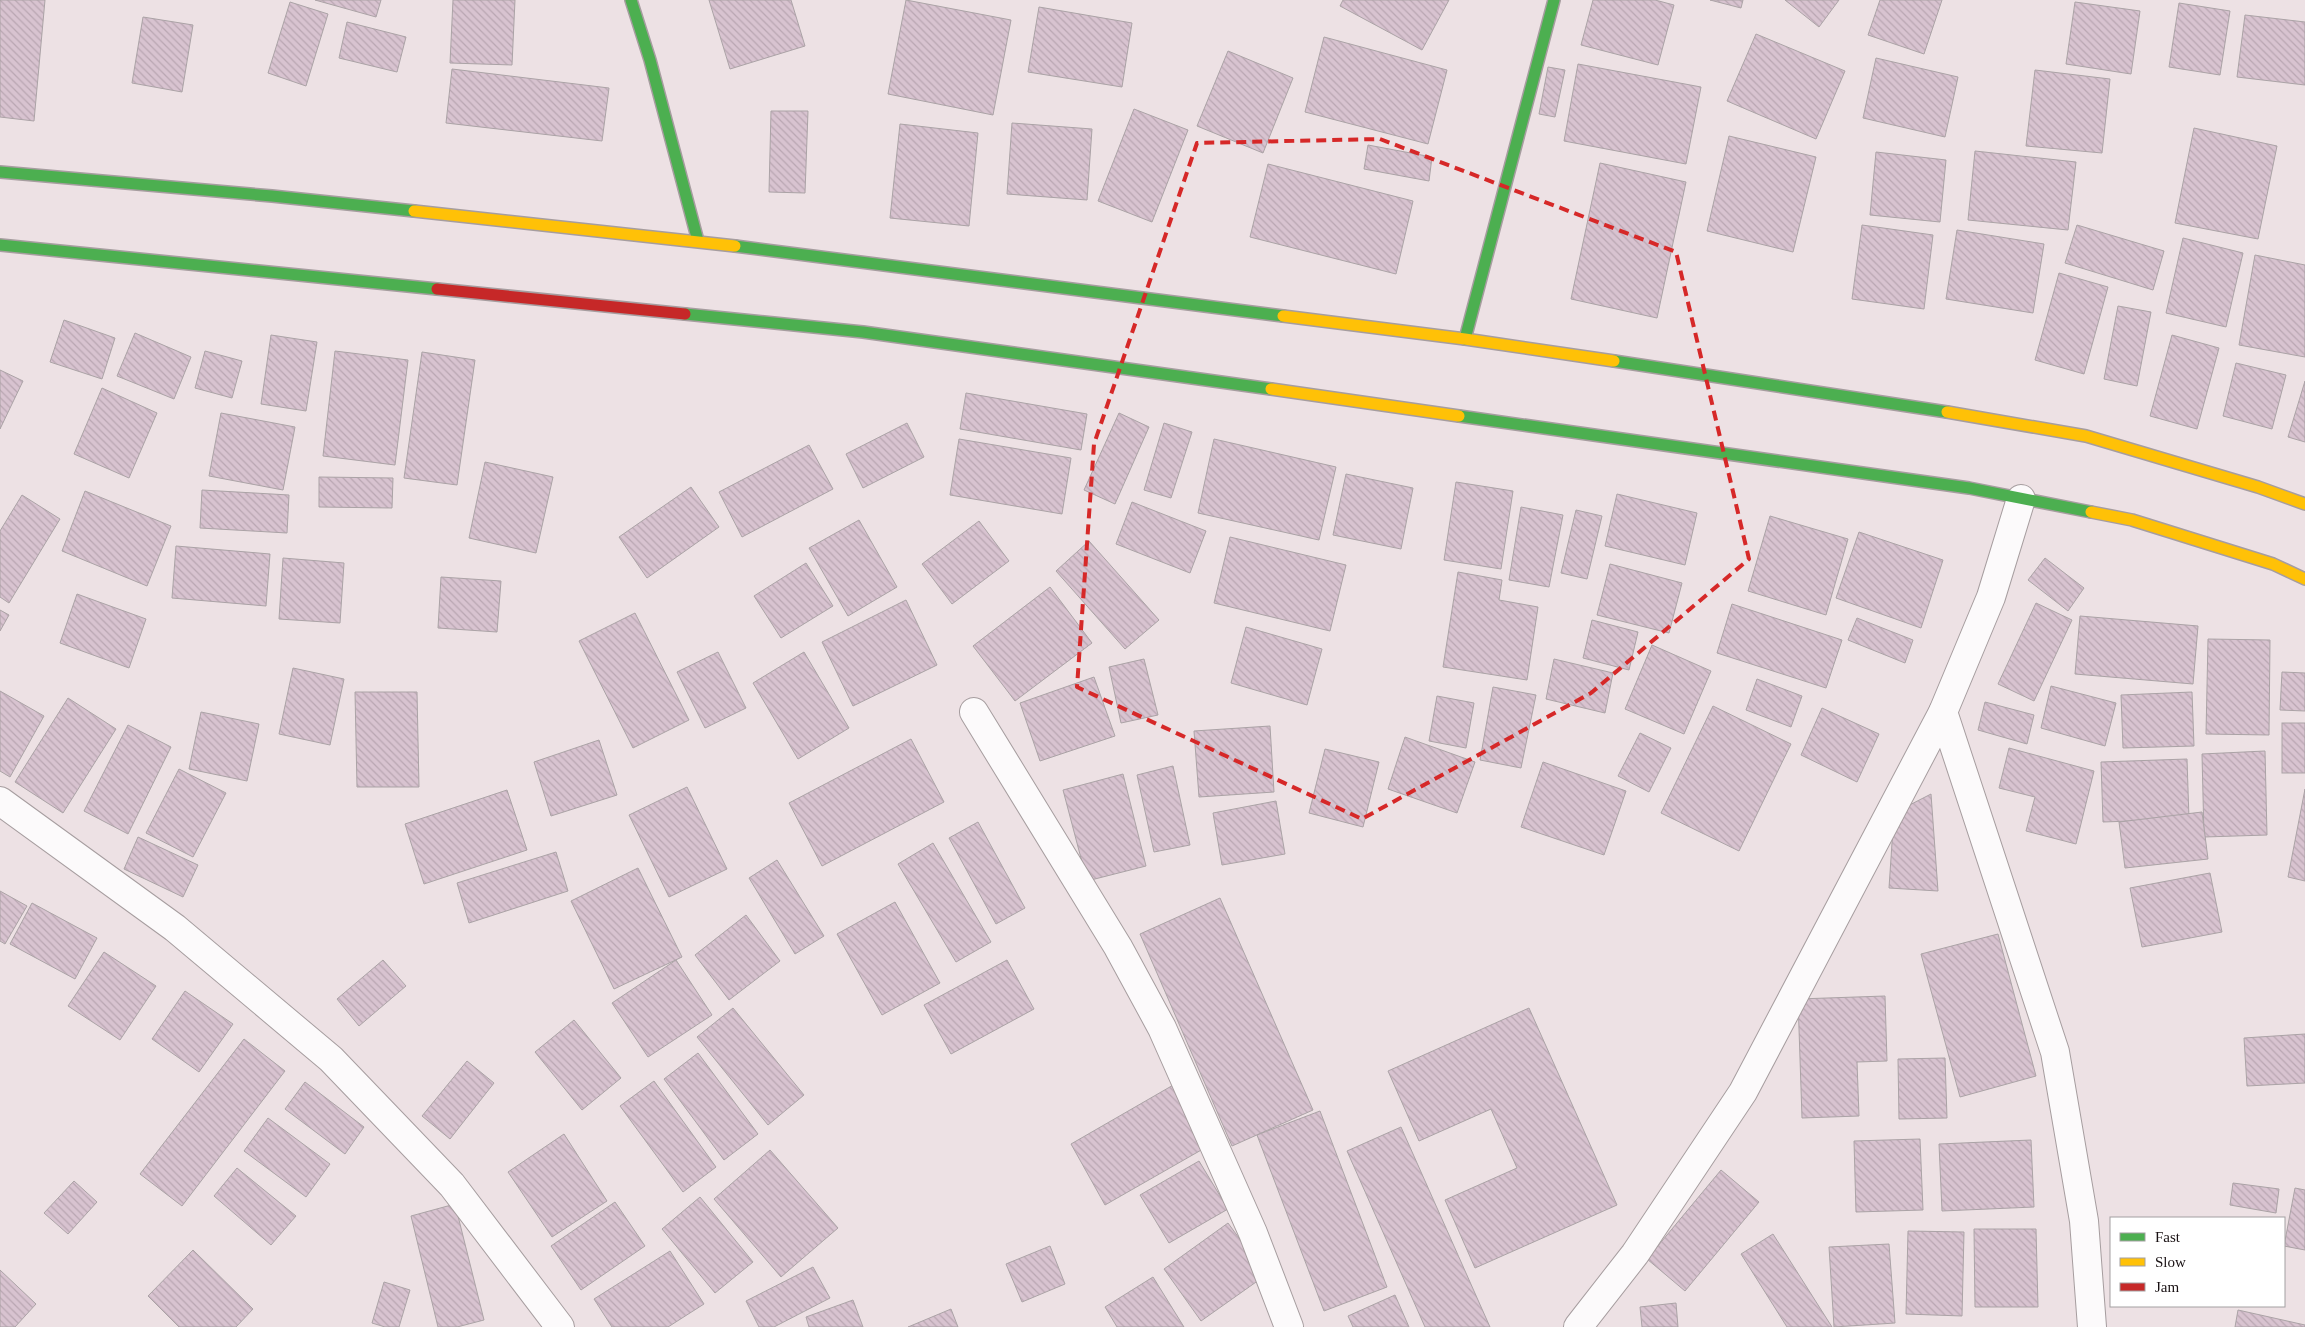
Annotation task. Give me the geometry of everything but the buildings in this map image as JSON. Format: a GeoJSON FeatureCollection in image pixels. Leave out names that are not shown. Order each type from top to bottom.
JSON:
{"type":"FeatureCollection","features":[{"type":"Feature","properties":{"kind":"main road"},"geometry":{"type":"LineString","coordinates":[[631,0],[650,60],[698,241]]}},
{"type":"Feature","properties":{"kind":"main road"},"geometry":{"type":"LineString","coordinates":[[1465,339],[1554,0]]}},
{"type":"Feature","properties":{"kind":"main road"},"geometry":{"type":"LineString","coordinates":[[0,172],[272,196],[698,241],[1465,339],[1920,407],[2086,436],[2258,487],[2305,504]]}},
{"type":"Feature","properties":{"kind":"main road"},"geometry":{"type":"LineString","coordinates":[[0,245],[863,332],[1969,488],[2132,520],[2273,564],[2305,579]]}},
{"type":"Feature","properties":{"kind":"street"},"geometry":{"type":"LineString","coordinates":[[1578,1327],[1635,1254],[1744,1092],[1943,712],[1992,597],[2021,499]]}},
{"type":"Feature","properties":{"kind":"street"},"geometry":{"type":"LineString","coordinates":[[974,712],[1118,947],[1162,1028],[1252,1233],[1289,1327]]}},
{"type":"Feature","properties":{"kind":"street"},"geometry":{"type":"LineString","coordinates":[[1943,712],[2055,1052],[2084,1221],[2092,1327]]}},
{"type":"Feature","properties":{"kind":"street"},"geometry":{"type":"LineString","coordinates":[[0,801],[175,928],[331,1058],[452,1185],[560,1327]]}},
{"type":"Feature","properties":{"kind":"highlighted area"},"geometry":{"type":"Polygon","coordinates":[[[1380,139],[1676,252],[1749,559],[1591,693],[1362,819],[1077,687],[1094,444],[1197,143],[1380,139]]]}},
{"type":"Feature","properties":{"kind":"traffic: fast"},"geometry":{"type":"LineString","coordinates":[[631,0],[650,60],[698,241]]}},
{"type":"Feature","properties":{"kind":"traffic: fast"},"geometry":{"type":"LineString","coordinates":[[1465,339],[1554,0]]}},
{"type":"Feature","properties":{"kind":"traffic: fast"},"geometry":{"type":"LineString","coordinates":[[0,172],[272,196],[414,211]]}},
{"type":"Feature","properties":{"kind":"traffic: fast"},"geometry":{"type":"LineString","coordinates":[[0,245],[437,289]]}},
{"type":"Feature","properties":{"kind":"traffic: fast"},"geometry":{"type":"LineString","coordinates":[[735,246],[1283,316]]}},
{"type":"Feature","properties":{"kind":"traffic: fast"},"geometry":{"type":"LineString","coordinates":[[685,314],[863,332],[1271,389]]}},
{"type":"Feature","properties":{"kind":"traffic: fast"},"geometry":{"type":"LineString","coordinates":[[1614,361],[1947,412]]}},
{"type":"Feature","properties":{"kind":"traffic: fast"},"geometry":{"type":"LineString","coordinates":[[1459,416],[1969,488],[2091,512]]}},
{"type":"Feature","properties":{"kind":"traffic: slow"},"geometry":{"type":"LineString","coordinates":[[414,211],[735,246]]}},
{"type":"Feature","properties":{"kind":"traffic: slow"},"geometry":{"type":"LineString","coordinates":[[1283,316],[1465,339],[1614,361]]}},
{"type":"Feature","properties":{"kind":"traffic: slow"},"geometry":{"type":"LineString","coordinates":[[1271,389],[1459,416]]}},
{"type":"Feature","properties":{"kind":"traffic: slow"},"geometry":{"type":"LineString","coordinates":[[1947,412],[2086,436],[2258,487],[2305,504]]}},
{"type":"Feature","properties":{"kind":"traffic: slow"},"geometry":{"type":"LineString","coordinates":[[2091,512],[2132,520],[2273,564],[2305,579]]}},
{"type":"Feature","properties":{"kind":"traffic: jam"},"geometry":{"type":"LineString","coordinates":[[437,289],[685,314]]}}]}
